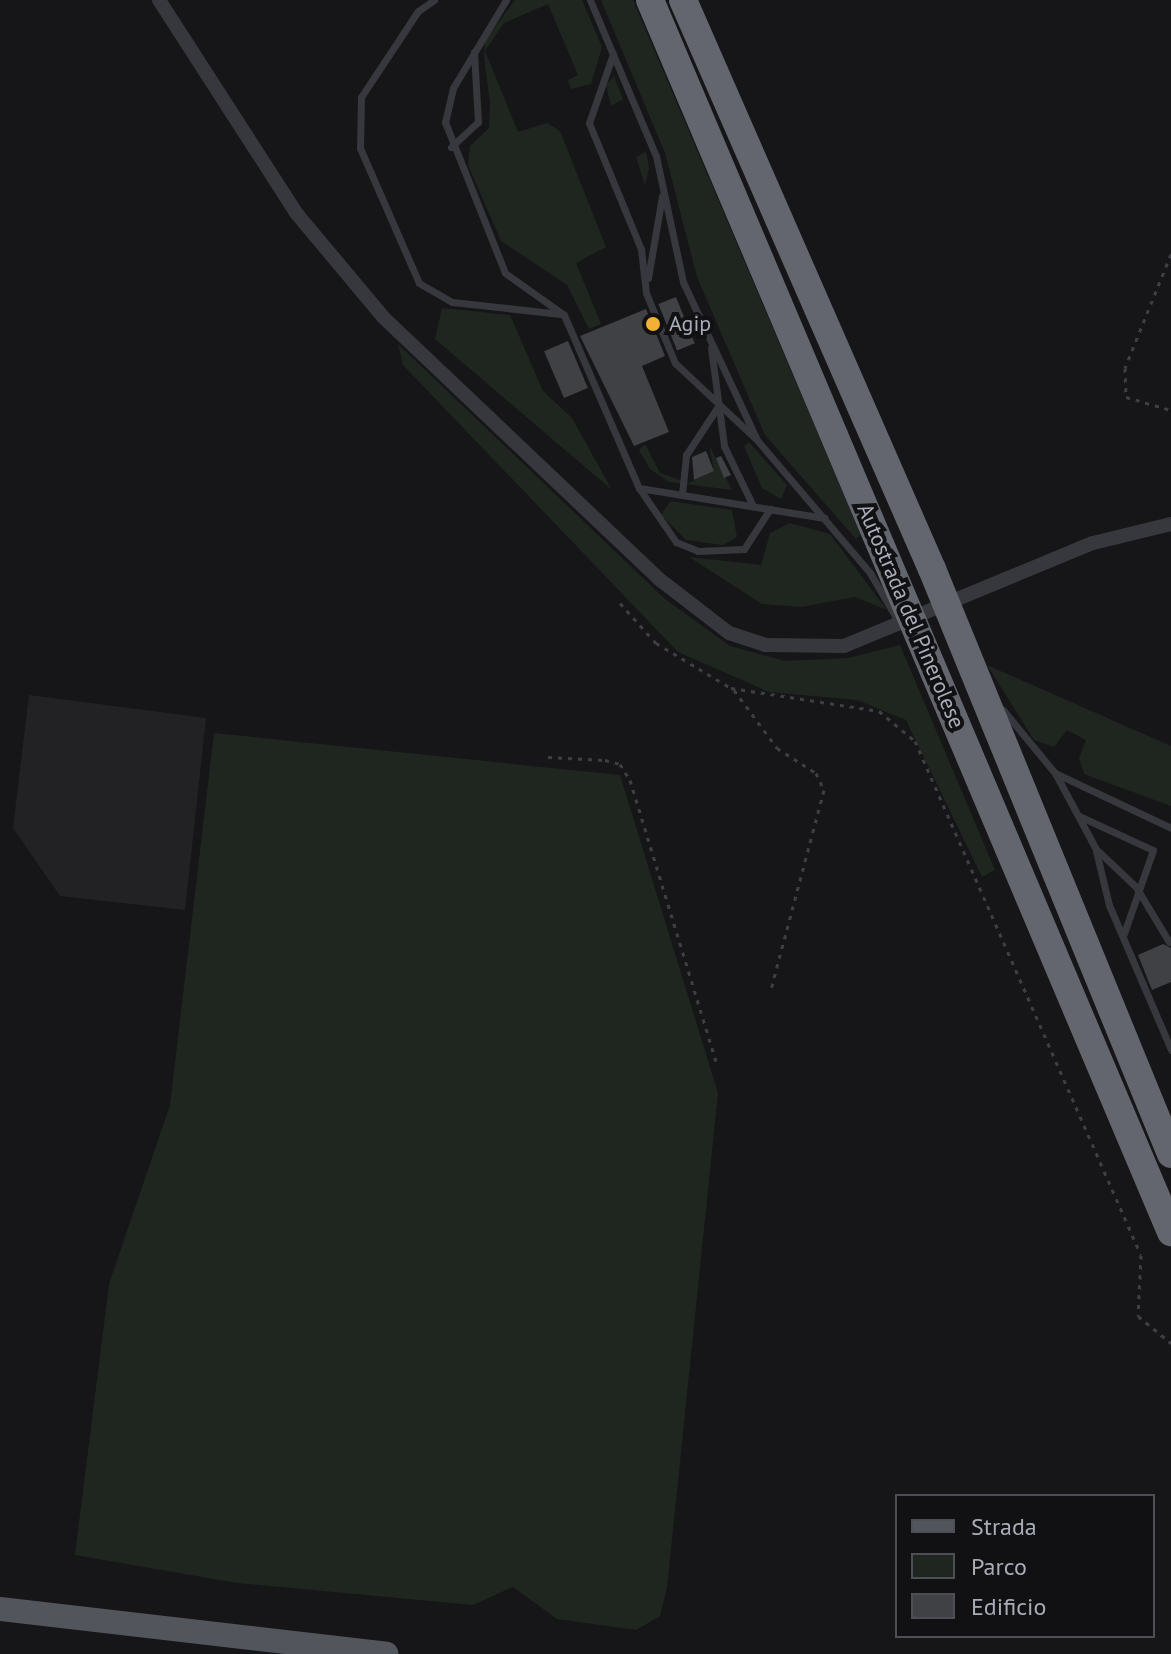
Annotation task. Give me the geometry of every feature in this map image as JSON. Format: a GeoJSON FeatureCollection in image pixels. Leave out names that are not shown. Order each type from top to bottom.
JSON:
{"type":"FeatureCollection","features":[{"type":"Feature","properties":{"kind":"highway","name":"Autostrada del Pinerolese"},"geometry":{"type":"LineString","coordinates":[[650,0],[1171,1232]]}},
{"type":"Feature","properties":{"kind":"highway","name":"Autostrada del Pinerolese"},"geometry":{"type":"LineString","coordinates":[[683,0],[932,569],[1171,1154]]}},
{"type":"Feature","properties":{"kind":"main road"},"geometry":{"type":"LineString","coordinates":[[0,1609],[386,1654]]}},
{"type":"Feature","properties":{"kind":"street"},"geometry":{"type":"LineString","coordinates":[[159,0],[330,258],[383,317],[693,609],[765,645],[844,646],[885,634],[1093,543],[1171,524]]}},
{"type":"Feature","properties":{"kind":"lane"},"geometry":{"type":"LineString","coordinates":[[434,0],[418,11],[361,97],[360,148],[419,283],[430,293],[564,315]]}},
{"type":"Feature","properties":{"kind":"lane"},"geometry":{"type":"LineString","coordinates":[[506,0],[473,49],[445,122],[451,147],[505,273],[564,315],[639,488],[676,542],[698,551],[744,549],[770,509]]}},
{"type":"Feature","properties":{"kind":"lane"},"geometry":{"type":"LineString","coordinates":[[590,0],[663,190],[683,282],[757,440]]}},
{"type":"Feature","properties":{"kind":"lane"},"geometry":{"type":"LineString","coordinates":[[451,147],[478,122],[473,49]]}},
{"type":"Feature","properties":{"kind":"lane"},"geometry":{"type":"LineString","coordinates":[[613,54],[589,123],[641,249],[646,293],[675,363],[717,408],[757,440],[870,573],[907,637],[1045,938]]}},
{"type":"Feature","properties":{"kind":"lane"},"geometry":{"type":"LineString","coordinates":[[646,293],[663,190]]}},
{"type":"Feature","properties":{"kind":"lane"},"geometry":{"type":"LineString","coordinates":[[711,342],[724,446],[753,506]]}},
{"type":"Feature","properties":{"kind":"lane"},"geometry":{"type":"LineString","coordinates":[[682,494],[686,455],[717,408]]}},
{"type":"Feature","properties":{"kind":"lane"},"geometry":{"type":"LineString","coordinates":[[639,488],[825,518]]}},
{"type":"Feature","properties":{"kind":"lane"},"geometry":{"type":"LineString","coordinates":[[932,569],[998,703],[1055,773],[1096,849],[1123,938],[1171,1050]]}},
{"type":"Feature","properties":{"kind":"lane"},"geometry":{"type":"LineString","coordinates":[[1055,773],[1171,828]]}},
{"type":"Feature","properties":{"kind":"lane"},"geometry":{"type":"LineString","coordinates":[[1079,816],[1152,847],[1136,887],[1123,938]]}},
{"type":"Feature","properties":{"kind":"lane"},"geometry":{"type":"LineString","coordinates":[[1096,849],[1136,887],[1169,942]]}},
{"type":"Feature","properties":{"kind":"path"},"geometry":{"type":"LineString","coordinates":[[1171,254],[1125,368],[1126,397],[1171,410]]}},
{"type":"Feature","properties":{"kind":"path"},"geometry":{"type":"LineString","coordinates":[[620,603],[656,643],[731,688],[777,748],[816,773],[824,790],[770,993]]}},
{"type":"Feature","properties":{"kind":"path"},"geometry":{"type":"LineString","coordinates":[[731,688],[879,711],[915,741],[1141,1255],[1138,1316],[1171,1343]]}},
{"type":"Feature","properties":{"kind":"path"},"geometry":{"type":"LineString","coordinates":[[548,757],[620,764],[630,780],[717,1065]]}},
{"type":"Feature","properties":{"kind":"shaded area"},"geometry":{"type":"Polygon","coordinates":[[[29,695],[206,718],[185,910],[60,896],[13,828],[29,695]]]}},
{"type":"Feature","properties":{"kind":"green space"},"geometry":{"type":"Polygon","coordinates":[[[515,0],[582,0],[602,47],[591,84],[571,89],[568,80],[578,75],[548,4],[504,23],[485,51],[518,132],[547,123],[560,131],[606,247],[576,263],[601,324],[589,329],[567,285],[501,241],[468,165],[470,146],[489,128],[490,103],[484,57],[485,41],[515,0]]]}},
{"type":"Feature","properties":{"kind":"green space"},"geometry":{"type":"Polygon","coordinates":[[[601,0],[633,0],[861,535],[856,539],[765,435],[697,277],[665,153],[601,0]]]}},
{"type":"Feature","properties":{"kind":"green space"},"geometry":{"type":"Polygon","coordinates":[[[614,76],[623,99],[611,106],[606,85],[614,76]]]}},
{"type":"Feature","properties":{"kind":"green space"},"geometry":{"type":"Polygon","coordinates":[[[646,152],[649,168],[645,185],[636,157],[646,152]]]}},
{"type":"Feature","properties":{"kind":"green space"},"geometry":{"type":"Polygon","coordinates":[[[442,308],[510,315],[543,391],[572,418],[612,490],[435,339],[442,308]]]}},
{"type":"Feature","properties":{"kind":"green space"},"geometry":{"type":"Polygon","coordinates":[[[398,344],[665,599],[730,646],[785,661],[848,658],[900,645],[995,870],[982,877],[906,720],[857,700],[769,692],[678,652],[403,365],[398,344]]]}},
{"type":"Feature","properties":{"kind":"green space"},"geometry":{"type":"Polygon","coordinates":[[[749,442],[787,485],[781,499],[762,488],[744,446],[749,442]]]}},
{"type":"Feature","properties":{"kind":"green space"},"geometry":{"type":"Polygon","coordinates":[[[645,444],[660,473],[689,483],[714,471],[709,445],[732,490],[669,482],[650,469],[639,450],[645,444]]]}},
{"type":"Feature","properties":{"kind":"green space"},"geometry":{"type":"Polygon","coordinates":[[[670,501],[732,510],[737,537],[723,545],[686,540],[661,515],[670,501]]]}},
{"type":"Feature","properties":{"kind":"green space"},"geometry":{"type":"Polygon","coordinates":[[[790,523],[830,534],[887,610],[855,597],[801,607],[762,604],[689,557],[761,565],[770,533],[790,523]]]}},
{"type":"Feature","properties":{"kind":"green space"},"geometry":{"type":"Polygon","coordinates":[[[987,665],[1171,746],[1171,806],[1084,774],[1079,758],[1086,740],[1067,730],[1054,747],[1034,740],[987,665]]]}},
{"type":"Feature","properties":{"kind":"green space"},"geometry":{"type":"Polygon","coordinates":[[[214,733],[620,775],[718,1093],[667,1588],[660,1616],[636,1630],[557,1619],[513,1587],[473,1605],[237,1583],[75,1555],[109,1284],[170,1105],[214,733]]]}},
{"type":"Feature","properties":{"kind":"building"},"geometry":{"type":"Polygon","coordinates":[[[676,297],[695,343],[677,350],[658,304],[676,297]]]}},
{"type":"Feature","properties":{"kind":"building"},"geometry":{"type":"Polygon","coordinates":[[[646,309],[665,356],[642,366],[669,432],[634,446],[580,336],[646,309]]]}},
{"type":"Feature","properties":{"kind":"building"},"geometry":{"type":"Polygon","coordinates":[[[568,341],[588,388],[564,398],[544,351],[568,341]]]}},
{"type":"Feature","properties":{"kind":"building"},"geometry":{"type":"Polygon","coordinates":[[[706,451],[714,471],[694,480],[692,457],[706,451]]]}},
{"type":"Feature","properties":{"kind":"building"},"geometry":{"type":"Polygon","coordinates":[[[721,456],[731,475],[724,478],[716,458],[721,456]]]}},
{"type":"Feature","properties":{"kind":"building"},"geometry":{"type":"Polygon","coordinates":[[[1163,944],[1171,948],[1171,982],[1152,990],[1138,955],[1163,944]]]}},
{"type":"Feature","properties":{"kind":"place","name":"Agip"},"geometry":{"type":"Point","coordinates":[653,324]}}]}
